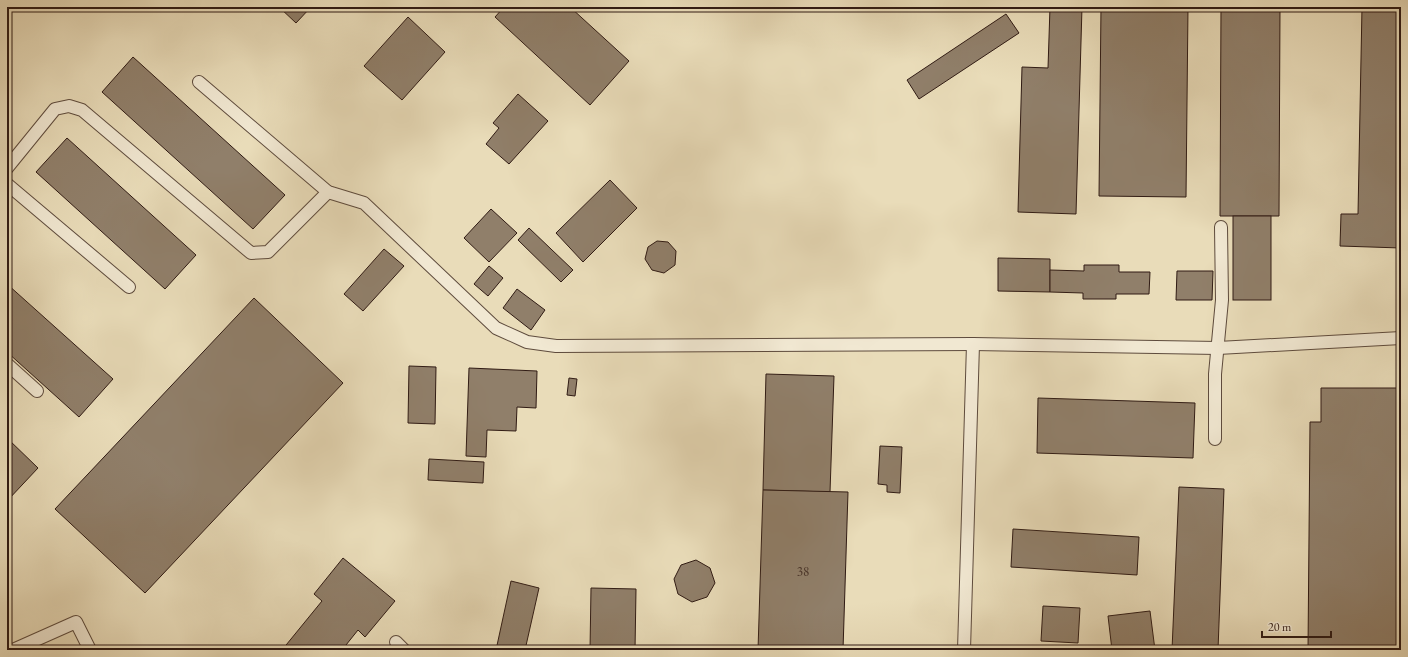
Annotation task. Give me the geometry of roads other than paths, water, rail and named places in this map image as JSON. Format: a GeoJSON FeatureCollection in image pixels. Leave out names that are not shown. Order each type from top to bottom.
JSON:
{"type":"FeatureCollection","features":[{"type":"Feature","properties":{"kind":"lane"},"geometry":{"type":"LineString","coordinates":[[199,82],[328,192],[364,203],[496,328],[527,342],[556,346],[973,344],[1218,348],[1401,338]]}},
{"type":"Feature","properties":{"kind":"lane"},"geometry":{"type":"LineString","coordinates":[[7,168],[55,109],[69,106],[82,110],[250,253],[268,252],[328,192]]}},
{"type":"Feature","properties":{"kind":"lane"},"geometry":{"type":"LineString","coordinates":[[7,184],[129,287]]}},
{"type":"Feature","properties":{"kind":"lane"},"geometry":{"type":"LineString","coordinates":[[1215,439],[1215,374],[1222,300],[1221,227]]}},
{"type":"Feature","properties":{"kind":"lane"},"geometry":{"type":"LineString","coordinates":[[964,650],[973,344]]}},
{"type":"Feature","properties":{"kind":"lane"},"geometry":{"type":"LineString","coordinates":[[7,364],[37,391]]}},
{"type":"Feature","properties":{"kind":"lane"},"geometry":{"type":"LineString","coordinates":[[13,650],[76,622],[90,650]]}}]}
